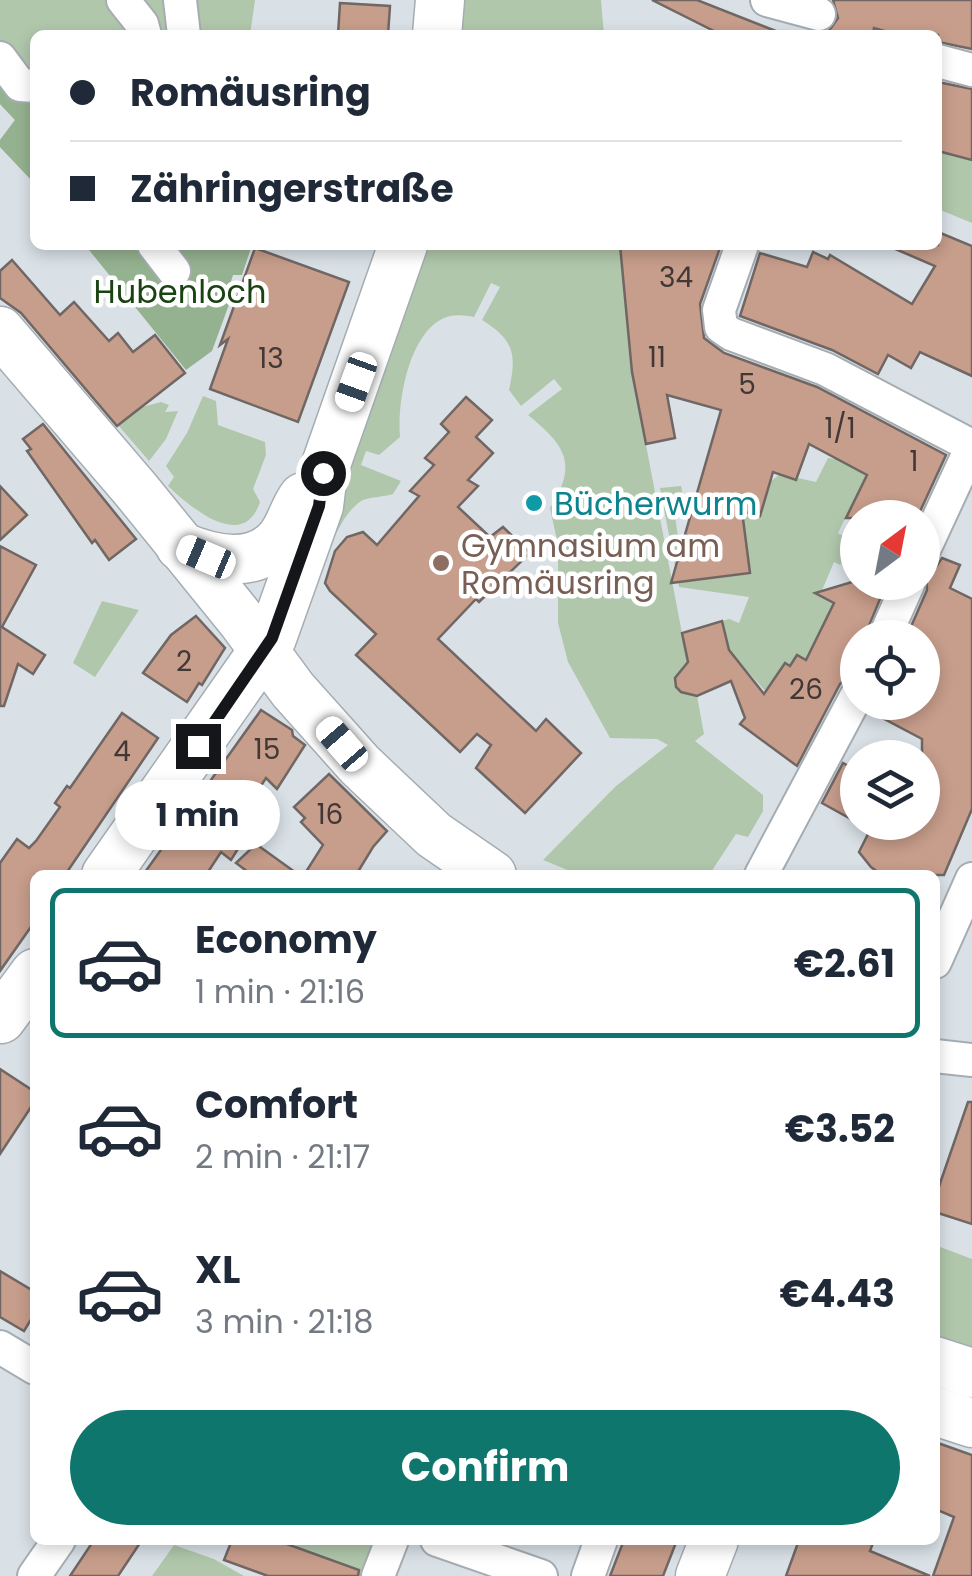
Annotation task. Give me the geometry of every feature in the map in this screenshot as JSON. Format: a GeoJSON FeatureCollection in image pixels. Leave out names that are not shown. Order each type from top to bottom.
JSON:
{"type":"FeatureCollection","features":[{"type":"Feature","properties":{"kind":"main road"},"geometry":{"type":"LineString","coordinates":[[437,30],[440,0]]}},
{"type":"Feature","properties":{"kind":"main road"},"geometry":{"type":"LineString","coordinates":[[110,870],[264,653],[278,626],[319,506],[323,473],[401,250]]}},
{"type":"Feature","properties":{"kind":"main road"},"geometry":{"type":"LineString","coordinates":[[0,331],[360,765],[434,834],[485,870]]}},
{"type":"Feature","properties":{"kind":"main road"},"geometry":{"type":"LineString","coordinates":[[180,546],[218,558],[258,555],[282,537],[299,502],[323,473]]}},
{"type":"Feature","properties":{"kind":"main road"},"geometry":{"type":"LineString","coordinates":[[30,980],[0,1019],[30,1034]]}},
{"type":"Feature","properties":{"kind":"main road"},"geometry":{"type":"LineString","coordinates":[[940,1363],[972,1373]]}},
{"type":"Feature","properties":{"kind":"main road"},"geometry":{"type":"LineString","coordinates":[[940,1413],[972,1423]]}},
{"type":"Feature","properties":{"kind":"main road"},"geometry":{"type":"LineString","coordinates":[[700,1576],[712,1545]]}},
{"type":"Feature","properties":{"kind":"street"},"geometry":{"type":"LineString","coordinates":[[123,0],[144,30]]}},
{"type":"Feature","properties":{"kind":"street"},"geometry":{"type":"LineString","coordinates":[[180,0],[183,30]]}},
{"type":"Feature","properties":{"kind":"street"},"geometry":{"type":"LineString","coordinates":[[767,0],[822,23]]}},
{"type":"Feature","properties":{"kind":"street"},"geometry":{"type":"LineString","coordinates":[[0,58],[20,85],[30,86]]}},
{"type":"Feature","properties":{"kind":"street"},"geometry":{"type":"LineString","coordinates":[[942,62],[972,70]]}},
{"type":"Feature","properties":{"kind":"street"},"geometry":{"type":"LineString","coordinates":[[740,250],[718,310],[720,327],[826,368],[972,446],[940,515]]}},
{"type":"Feature","properties":{"kind":"street"},"geometry":{"type":"LineString","coordinates":[[764,870],[844,720]]}},
{"type":"Feature","properties":{"kind":"street"},"geometry":{"type":"LineString","coordinates":[[940,951],[972,879]]}},
{"type":"Feature","properties":{"kind":"street"},"geometry":{"type":"LineString","coordinates":[[940,1057],[972,1060]]}},
{"type":"Feature","properties":{"kind":"street"},"geometry":{"type":"LineString","coordinates":[[0,1347],[30,1365]]}},
{"type":"Feature","properties":{"kind":"street"},"geometry":{"type":"LineString","coordinates":[[34,1576],[56,1545]]}},
{"type":"Feature","properties":{"kind":"street"},"geometry":{"type":"LineString","coordinates":[[378,1576],[390,1545]]}},
{"type":"Feature","properties":{"kind":"street"},"geometry":{"type":"LineString","coordinates":[[451,1545],[541,1576]]}},
{"type":"Feature","properties":{"kind":"street"},"geometry":{"type":"LineString","coordinates":[[588,1576],[600,1545]]}},
{"type":"Feature","properties":{"kind":"green space"},"geometry":{"type":"Polygon","coordinates":[[[0,0],[255,0],[251,30],[30,30],[30,179],[0,147],[0,140],[15,120],[0,104],[0,0]]]}},
{"type":"Feature","properties":{"kind":"green space"},"geometry":{"type":"Polygon","coordinates":[[[454,0],[601,0],[604,30],[451,30],[454,0]]]}},
{"type":"Feature","properties":{"kind":"green space"},"geometry":{"type":"Polygon","coordinates":[[[0,69],[30,91],[30,179],[0,147],[0,140],[15,120],[0,104],[0,69]]]}},
{"type":"Feature","properties":{"kind":"green space"},"geometry":{"type":"Polygon","coordinates":[[[942,152],[970,159],[972,153],[972,223],[942,211],[942,152]]]}},
{"type":"Feature","properties":{"kind":"green space","name":"Hubenloch"},"geometry":{"type":"Polygon","coordinates":[[[89,250],[147,250],[171,267],[175,250],[250,250],[242,275],[233,275],[227,295],[231,299],[212,351],[186,370],[89,250]]]}},
{"type":"Feature","properties":{"kind":"green space"},"geometry":{"type":"Polygon","coordinates":[[[421,250],[620,250],[632,372],[682,633],[692,662],[679,672],[675,683],[681,692],[697,696],[704,734],[695,741],[763,795],[763,811],[748,837],[736,834],[712,870],[568,870],[543,860],[616,786],[668,745],[657,739],[610,738],[568,662],[558,623],[558,545],[550,508],[564,479],[564,457],[551,436],[528,415],[562,389],[554,379],[521,406],[509,390],[511,349],[501,334],[482,320],[500,287],[491,283],[474,317],[442,319],[421,340],[403,390],[400,437],[379,455],[366,451],[361,465],[401,481],[393,494],[364,500],[353,508],[334,537],[317,580],[312,578],[421,250]]]}},
{"type":"Feature","properties":{"kind":"green space"},"geometry":{"type":"Polygon","coordinates":[[[203,396],[216,401],[218,425],[265,442],[266,455],[253,489],[260,502],[252,517],[241,524],[216,521],[168,486],[174,477],[166,466],[187,433],[203,396]]]}},
{"type":"Feature","properties":{"kind":"green space"},"geometry":{"type":"Polygon","coordinates":[[[161,402],[169,405],[165,412],[178,411],[166,439],[149,461],[118,425],[142,407],[161,402]]]}},
{"type":"Feature","properties":{"kind":"green space"},"geometry":{"type":"Polygon","coordinates":[[[828,458],[893,467],[866,476],[854,500],[840,500],[840,565],[834,562],[820,595],[834,603],[806,660],[797,655],[791,666],[785,663],[765,691],[729,650],[722,621],[739,623],[749,597],[679,587],[660,488],[681,486],[687,514],[675,516],[678,537],[699,534],[713,577],[750,573],[739,510],[760,516],[771,481],[780,474],[816,482],[828,458]]]}},
{"type":"Feature","properties":{"kind":"green space"},"geometry":{"type":"Polygon","coordinates":[[[102,601],[139,610],[95,677],[73,663],[102,601]]]}},
{"type":"Feature","properties":{"kind":"green space"},"geometry":{"type":"Polygon","coordinates":[[[940,1247],[972,1259],[972,1356],[940,1339],[940,1247]]]}},
{"type":"Feature","properties":{"kind":"green space"},"geometry":{"type":"Polygon","coordinates":[[[174,1545],[214,1559],[244,1576],[152,1576],[174,1545]]]}},
{"type":"Feature","properties":{"kind":"green space"},"geometry":{"type":"Polygon","coordinates":[[[372,1546],[360,1576],[343,1576],[346,1565],[295,1547],[372,1546]]]}},
{"type":"Feature","properties":{"kind":"building"},"geometry":{"type":"Polygon","coordinates":[[[652,0],[697,0],[773,30],[712,30],[652,0]]]}},
{"type":"Feature","properties":{"kind":"building"},"geometry":{"type":"Polygon","coordinates":[[[833,0],[972,0],[972,49],[942,43],[942,30],[830,30],[838,18],[833,0]]]}},
{"type":"Feature","properties":{"kind":"building"},"geometry":{"type":"Polygon","coordinates":[[[340,3],[390,6],[388,30],[338,30],[340,3]]]}},
{"type":"Feature","properties":{"kind":"building"},"geometry":{"type":"Polygon","coordinates":[[[942,83],[972,89],[972,160],[942,152],[942,83]]]}},
{"type":"Feature","properties":{"kind":"building"},"geometry":{"type":"Polygon","coordinates":[[[942,234],[972,246],[972,376],[920,352],[911,368],[888,355],[878,374],[832,350],[740,316],[760,253],[807,267],[813,252],[828,259],[830,255],[912,304],[935,266],[898,250],[942,250],[942,234]]]}},
{"type":"Feature","properties":{"kind":"building"},"geometry":{"type":"Polygon","coordinates":[[[254,250],[349,282],[298,422],[210,389],[228,339],[220,345],[254,250]]]}},
{"type":"Feature","properties":{"kind":"building"},"geometry":{"type":"Polygon","coordinates":[[[620,250],[719,250],[700,304],[704,338],[724,353],[817,387],[946,455],[925,500],[855,500],[867,475],[809,444],[796,480],[773,472],[760,516],[742,511],[750,573],[671,583],[721,410],[667,395],[675,438],[646,444],[632,372],[620,250]]]}},
{"type":"Feature","properties":{"kind":"building"},"geometry":{"type":"Polygon","coordinates":[[[12,260],[60,315],[74,302],[109,341],[118,333],[133,352],[155,335],[185,373],[117,426],[21,313],[0,298],[0,271],[12,260]]]}},
{"type":"Feature","properties":{"kind":"building"},"geometry":{"type":"Polygon","coordinates":[[[466,397],[492,420],[476,437],[493,453],[468,480],[478,486],[458,507],[490,537],[503,527],[530,553],[479,602],[476,599],[438,639],[536,731],[546,719],[581,753],[525,813],[476,768],[491,745],[477,734],[460,752],[356,655],[376,634],[325,583],[335,551],[347,537],[363,532],[377,545],[419,496],[410,491],[434,465],[425,458],[449,432],[441,424],[466,397]]]}},
{"type":"Feature","properties":{"kind":"building"},"geometry":{"type":"Polygon","coordinates":[[[43,424],[136,539],[109,560],[95,540],[92,543],[27,451],[31,449],[23,439],[43,424]]]}},
{"type":"Feature","properties":{"kind":"building"},"geometry":{"type":"Polygon","coordinates":[[[0,486],[27,515],[0,540],[0,486]]]}},
{"type":"Feature","properties":{"kind":"building"},"geometry":{"type":"Polygon","coordinates":[[[0,546],[36,565],[2,627],[45,655],[33,674],[18,664],[4,706],[0,706],[0,546]]]}},
{"type":"Feature","properties":{"kind":"building"},"geometry":{"type":"Polygon","coordinates":[[[942,558],[960,565],[950,588],[972,599],[972,809],[944,875],[940,875],[940,870],[875,870],[859,852],[865,840],[940,840],[940,740],[922,740],[886,720],[940,720],[940,620],[914,620],[923,600],[940,600],[942,558]]]}},
{"type":"Feature","properties":{"kind":"building"},"geometry":{"type":"Polygon","coordinates":[[[840,586],[840,600],[880,600],[871,620],[840,620],[840,684],[797,766],[740,724],[745,718],[731,681],[697,696],[681,692],[675,678],[688,662],[682,633],[722,621],[729,650],[764,694],[785,663],[790,666],[797,655],[806,660],[834,603],[815,593],[840,586]]]}},
{"type":"Feature","properties":{"kind":"building"},"geometry":{"type":"Polygon","coordinates":[[[196,616],[225,648],[187,702],[143,673],[171,635],[196,616]]]}},
{"type":"Feature","properties":{"kind":"building"},"geometry":{"type":"Polygon","coordinates":[[[261,710],[292,730],[293,736],[305,745],[277,789],[266,778],[234,827],[246,836],[231,860],[221,852],[209,870],[147,870],[261,710]]]}},
{"type":"Feature","properties":{"kind":"building"},"geometry":{"type":"Polygon","coordinates":[[[122,713],[158,738],[68,870],[30,870],[30,928],[0,971],[0,863],[17,839],[29,848],[36,841],[60,807],[55,803],[67,786],[70,788],[122,713]]]}},
{"type":"Feature","properties":{"kind":"building"},"geometry":{"type":"Polygon","coordinates":[[[840,769],[840,813],[822,803],[840,769]]]}},
{"type":"Feature","properties":{"kind":"building"},"geometry":{"type":"Polygon","coordinates":[[[329,774],[387,831],[359,870],[307,870],[323,845],[301,822],[305,818],[294,807],[329,774]]]}},
{"type":"Feature","properties":{"kind":"building"},"geometry":{"type":"Polygon","coordinates":[[[256,844],[292,870],[245,870],[236,863],[256,844]]]}},
{"type":"Feature","properties":{"kind":"building"},"geometry":{"type":"Polygon","coordinates":[[[0,1069],[30,1089],[30,1109],[0,1154],[0,1069]]]}},
{"type":"Feature","properties":{"kind":"building"},"geometry":{"type":"Polygon","coordinates":[[[968,1102],[972,1102],[972,1224],[940,1214],[940,1183],[968,1102]]]}},
{"type":"Feature","properties":{"kind":"building"},"geometry":{"type":"Polygon","coordinates":[[[0,1271],[30,1289],[30,1321],[24,1331],[0,1317],[0,1271]]]}},
{"type":"Feature","properties":{"kind":"building"},"geometry":{"type":"Polygon","coordinates":[[[940,1444],[972,1455],[972,1576],[933,1576],[954,1517],[940,1511],[940,1444]]]}},
{"type":"Feature","properties":{"kind":"building"},"geometry":{"type":"Polygon","coordinates":[[[91,1545],[139,1545],[118,1576],[70,1576],[91,1545]]]}},
{"type":"Feature","properties":{"kind":"building"},"geometry":{"type":"Polygon","coordinates":[[[230,1545],[290,1545],[359,1570],[358,1576],[268,1576],[224,1560],[230,1545]]]}},
{"type":"Feature","properties":{"kind":"building"},"geometry":{"type":"Polygon","coordinates":[[[622,1545],[675,1545],[663,1576],[610,1576],[622,1545]]]}},
{"type":"Feature","properties":{"kind":"building"},"geometry":{"type":"Polygon","coordinates":[[[797,1545],[872,1545],[870,1551],[930,1576],[786,1576],[797,1545]]]}},
{"type":"Feature","properties":{"kind":"place","name":"Bücherwurm"},"geometry":{"type":"Point","coordinates":[534,503]}},
{"type":"Feature","properties":{"kind":"place","name":"Gymnasium am Romäusring"},"geometry":{"type":"Point","coordinates":[441,563]}},
{"type":"Feature","properties":{"kind":"route"},"geometry":{"type":"LineString","coordinates":[[198,746],[264,653],[278,626],[319,506],[323,473]]}}]}
